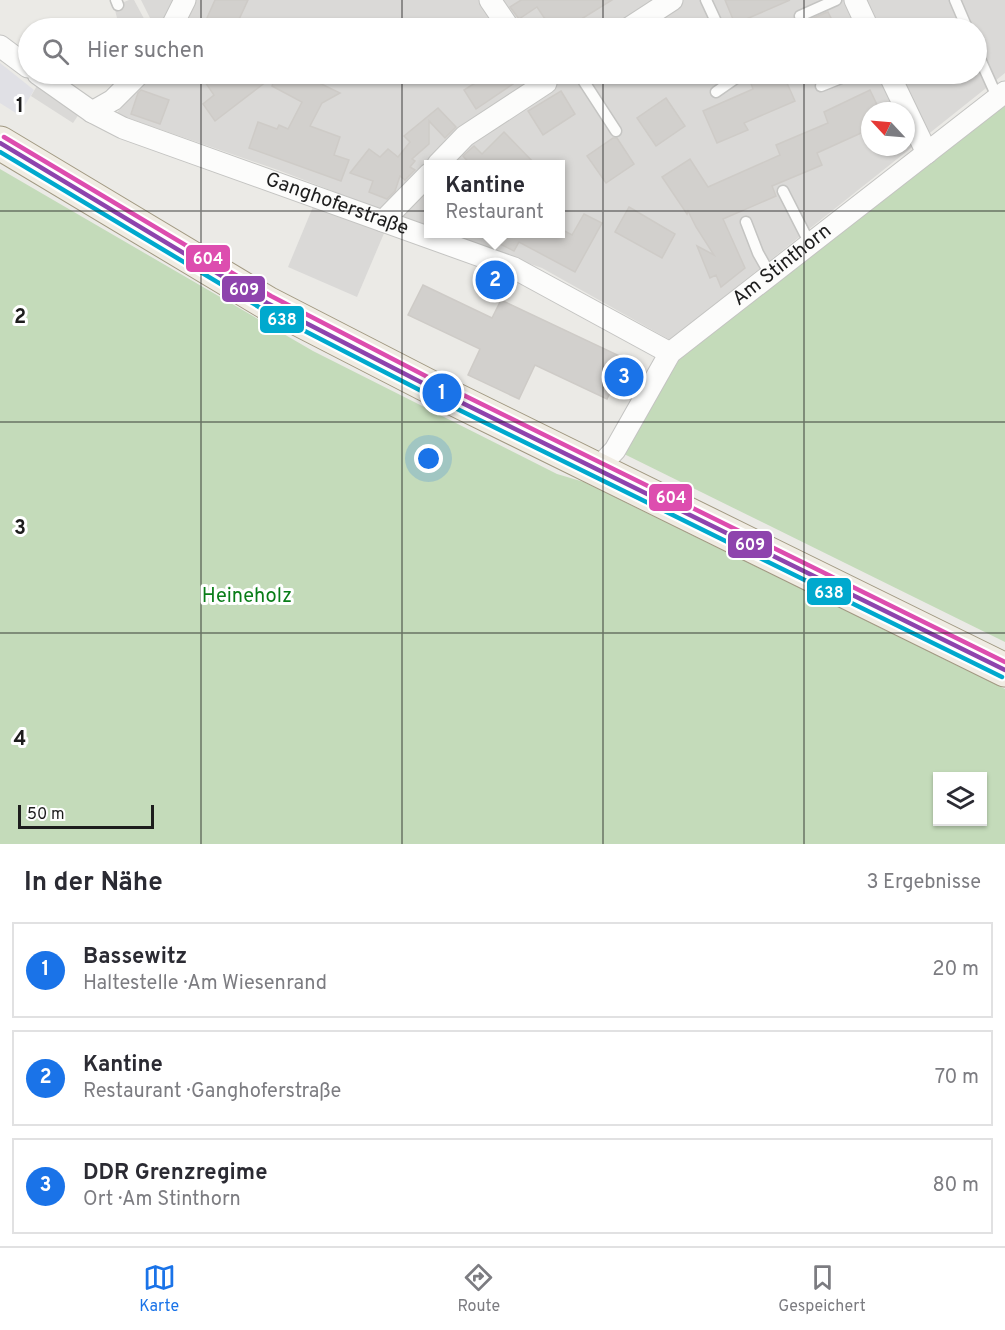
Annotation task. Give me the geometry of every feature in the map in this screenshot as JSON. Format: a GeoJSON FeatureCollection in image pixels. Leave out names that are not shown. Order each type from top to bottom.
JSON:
{"type":"FeatureCollection","features":[{"type":"Feature","properties":{"kind":"main road"},"geometry":{"type":"LineString","coordinates":[[0,143],[267,303],[432,388],[1005,670]]}},
{"type":"Feature","properties":{"kind":"street"},"geometry":{"type":"LineString","coordinates":[[176,18],[185,0]]}},
{"type":"Feature","properties":{"kind":"street"},"geometry":{"type":"LineString","coordinates":[[490,0],[502,18]]}},
{"type":"Feature","properties":{"kind":"street"},"geometry":{"type":"LineString","coordinates":[[644,18],[672,0]]}},
{"type":"Feature","properties":{"kind":"street"},"geometry":{"type":"LineString","coordinates":[[855,0],[863,18]]}},
{"type":"Feature","properties":{"kind":"street"},"geometry":{"type":"LineString","coordinates":[[0,46],[18,60]]}},
{"type":"Feature","properties":{"kind":"street","name":"Ganghoferstraße"},"geometry":{"type":"LineString","coordinates":[[52,84],[92,112],[123,128],[424,236]]}},
{"type":"Feature","properties":{"kind":"street"},"geometry":{"type":"LineString","coordinates":[[92,112],[113,100],[129,84]]}},
{"type":"Feature","properties":{"kind":"street"},"geometry":{"type":"LineString","coordinates":[[443,160],[465,136],[539,84]]}},
{"type":"Feature","properties":{"kind":"street"},"geometry":{"type":"LineString","coordinates":[[894,84],[927,153]]}},
{"type":"Feature","properties":{"kind":"street","name":"Am Stinthorn"},"geometry":{"type":"LineString","coordinates":[[597,469],[615,450],[670,353],[1001,95]]}},
{"type":"Feature","properties":{"kind":"street"},"geometry":{"type":"LineString","coordinates":[[383,221],[424,179]]}},
{"type":"Feature","properties":{"kind":"street","name":"Ganghoferstraße"},"geometry":{"type":"LineString","coordinates":[[430,238],[514,268],[670,353]]}},
{"type":"Feature","properties":{"kind":"lane"},"geometry":{"type":"LineString","coordinates":[[706,0],[714,18]]}},
{"type":"Feature","properties":{"kind":"lane"},"geometry":{"type":"LineString","coordinates":[[800,16],[836,0]]}},
{"type":"Feature","properties":{"kind":"lane"},"geometry":{"type":"LineString","coordinates":[[955,0],[963,18]]}},
{"type":"Feature","properties":{"kind":"lane"},"geometry":{"type":"LineString","coordinates":[[987,70],[1001,95]]}},
{"type":"Feature","properties":{"kind":"lane"},"geometry":{"type":"LineString","coordinates":[[585,84],[616,131]]}},
{"type":"Feature","properties":{"kind":"lane"},"geometry":{"type":"LineString","coordinates":[[716,92],[727,84]]}},
{"type":"Feature","properties":{"kind":"lane"},"geometry":{"type":"LineString","coordinates":[[821,86],[826,84]]}},
{"type":"Feature","properties":{"kind":"lane"},"geometry":{"type":"LineString","coordinates":[[783,191],[810,244]]}},
{"type":"Feature","properties":{"kind":"lane"},"geometry":{"type":"LineString","coordinates":[[747,222],[758,254],[771,276]]}},
{"type":"Feature","properties":{"kind":"shaded area"},"geometry":{"type":"Polygon","coordinates":[[[134,0],[144,18],[117,18],[114,6],[134,0]]]}},
{"type":"Feature","properties":{"kind":"shaded area"},"geometry":{"type":"Polygon","coordinates":[[[141,0],[1005,0],[1005,73],[915,145],[915,102],[861,102],[861,156],[901,156],[670,340],[542,268],[456,238],[565,238],[565,160],[424,160],[424,226],[278,170],[116,114],[139,84],[987,84],[987,18],[150,18],[141,0]]]}},
{"type":"Feature","properties":{"kind":"shaded area"},"geometry":{"type":"Polygon","coordinates":[[[0,63],[18,77],[18,84],[26,84],[34,90],[19,115],[0,103],[0,63]]]}},
{"type":"Feature","properties":{"kind":"shaded area"},"geometry":{"type":"Polygon","coordinates":[[[38,84],[81,111],[73,123],[31,96],[38,84]]]}},
{"type":"Feature","properties":{"kind":"shaded area"},"geometry":{"type":"Polygon","coordinates":[[[315,202],[385,231],[357,297],[288,267],[315,202]]]}},
{"type":"Feature","properties":{"kind":"green space"},"geometry":{"type":"Polygon","coordinates":[[[1005,101],[1005,642],[620,452],[684,352],[1005,101]]]}},
{"type":"Feature","properties":{"kind":"green space","name":"Heineholz"},"geometry":{"type":"Polygon","coordinates":[[[0,169],[313,351],[557,474],[584,482],[1005,689],[1005,844],[0,844],[0,169]]]}},
{"type":"Feature","properties":{"kind":"building"},"geometry":{"type":"Polygon","coordinates":[[[215,0],[248,0],[240,18],[207,18],[215,0]]]}},
{"type":"Feature","properties":{"kind":"building"},"geometry":{"type":"Polygon","coordinates":[[[521,0],[612,0],[583,18],[544,18],[537,7],[518,18],[510,7],[521,0]]]}},
{"type":"Feature","properties":{"kind":"building"},"geometry":{"type":"Polygon","coordinates":[[[725,0],[790,0],[749,18],[732,18],[725,0]]]}},
{"type":"Feature","properties":{"kind":"building"},"geometry":{"type":"Polygon","coordinates":[[[828,12],[831,18],[814,18],[828,12]]]}},
{"type":"Feature","properties":{"kind":"building"},"geometry":{"type":"Polygon","coordinates":[[[206,84],[263,84],[215,121],[203,104],[214,95],[206,84]]]}},
{"type":"Feature","properties":{"kind":"building"},"geometry":{"type":"Polygon","coordinates":[[[273,84],[322,84],[340,93],[322,103],[310,126],[340,137],[334,155],[349,160],[341,181],[249,148],[258,122],[277,129],[279,125],[288,129],[302,102],[272,86],[273,84]]]}},
{"type":"Feature","properties":{"kind":"building"},"geometry":{"type":"Polygon","coordinates":[[[473,84],[513,84],[476,109],[464,90],[473,84]]]}},
{"type":"Feature","properties":{"kind":"building"},"geometry":{"type":"Polygon","coordinates":[[[751,84],[787,84],[795,101],[744,123],[748,130],[717,143],[703,111],[753,89],[751,84]]]}},
{"type":"Feature","properties":{"kind":"building"},"geometry":{"type":"Polygon","coordinates":[[[141,90],[169,100],[160,124],[131,114],[141,90]]]}},
{"type":"Feature","properties":{"kind":"building"},"geometry":{"type":"Polygon","coordinates":[[[870,90],[876,102],[861,102],[861,133],[817,153],[822,165],[772,186],[776,196],[723,219],[745,268],[721,287],[716,275],[710,278],[697,246],[714,255],[688,211],[687,214],[662,177],[690,159],[708,187],[780,155],[776,145],[828,123],[824,112],[870,90]]]}},
{"type":"Feature","properties":{"kind":"building"},"geometry":{"type":"Polygon","coordinates":[[[561,91],[575,114],[543,135],[528,111],[561,91]]]}},
{"type":"Feature","properties":{"kind":"building"},"geometry":{"type":"Polygon","coordinates":[[[666,98],[685,126],[656,146],[637,118],[666,98]]]}},
{"type":"Feature","properties":{"kind":"building"},"geometry":{"type":"Polygon","coordinates":[[[438,108],[456,127],[445,138],[429,121],[429,144],[412,159],[415,161],[410,167],[415,170],[405,180],[400,176],[395,191],[387,199],[369,192],[373,181],[350,173],[369,149],[380,157],[388,149],[398,157],[410,142],[404,136],[438,108]]]}},
{"type":"Feature","properties":{"kind":"building"},"geometry":{"type":"Polygon","coordinates":[[[504,132],[531,160],[467,160],[463,156],[474,146],[482,154],[504,132]]]}},
{"type":"Feature","properties":{"kind":"building"},"geometry":{"type":"Polygon","coordinates":[[[613,138],[617,138],[634,164],[606,183],[587,156],[613,138]]]}},
{"type":"Feature","properties":{"kind":"building"},"geometry":{"type":"Polygon","coordinates":[[[629,207],[675,234],[662,258],[615,232],[629,207]]]}},
{"type":"Feature","properties":{"kind":"building"},"geometry":{"type":"Polygon","coordinates":[[[584,214],[602,223],[575,272],[519,242],[514,251],[488,238],[565,238],[565,231],[572,235],[584,214]]]}},
{"type":"Feature","properties":{"kind":"building"},"geometry":{"type":"Polygon","coordinates":[[[423,285],[492,318],[501,300],[626,359],[607,399],[535,365],[519,399],[468,375],[480,349],[408,315],[423,285]]]}},
{"type":"Feature","properties":{"kind":"transit line","name":"604"},"geometry":{"type":"LineString","coordinates":[[4,137],[271,296],[445,386],[1005,662]]}},
{"type":"Feature","properties":{"kind":"transit line","name":"609"},"geometry":{"type":"LineString","coordinates":[[0,143],[267,303],[442,393],[1005,670]]}},
{"type":"Feature","properties":{"kind":"transit line","name":"638"},"geometry":{"type":"LineString","coordinates":[[0,152],[264,310],[439,400],[1002,677]]}},
{"type":"Feature","properties":{"kind":"place","name":"Kantine"},"geometry":{"type":"Point","coordinates":[495,280]}},
{"type":"Feature","properties":{"kind":"place","name":"DDR Grenzregime"},"geometry":{"type":"Point","coordinates":[624,377]}},
{"type":"Feature","properties":{"kind":"place","name":"Bassewitz"},"geometry":{"type":"Point","coordinates":[442,393]}}]}
